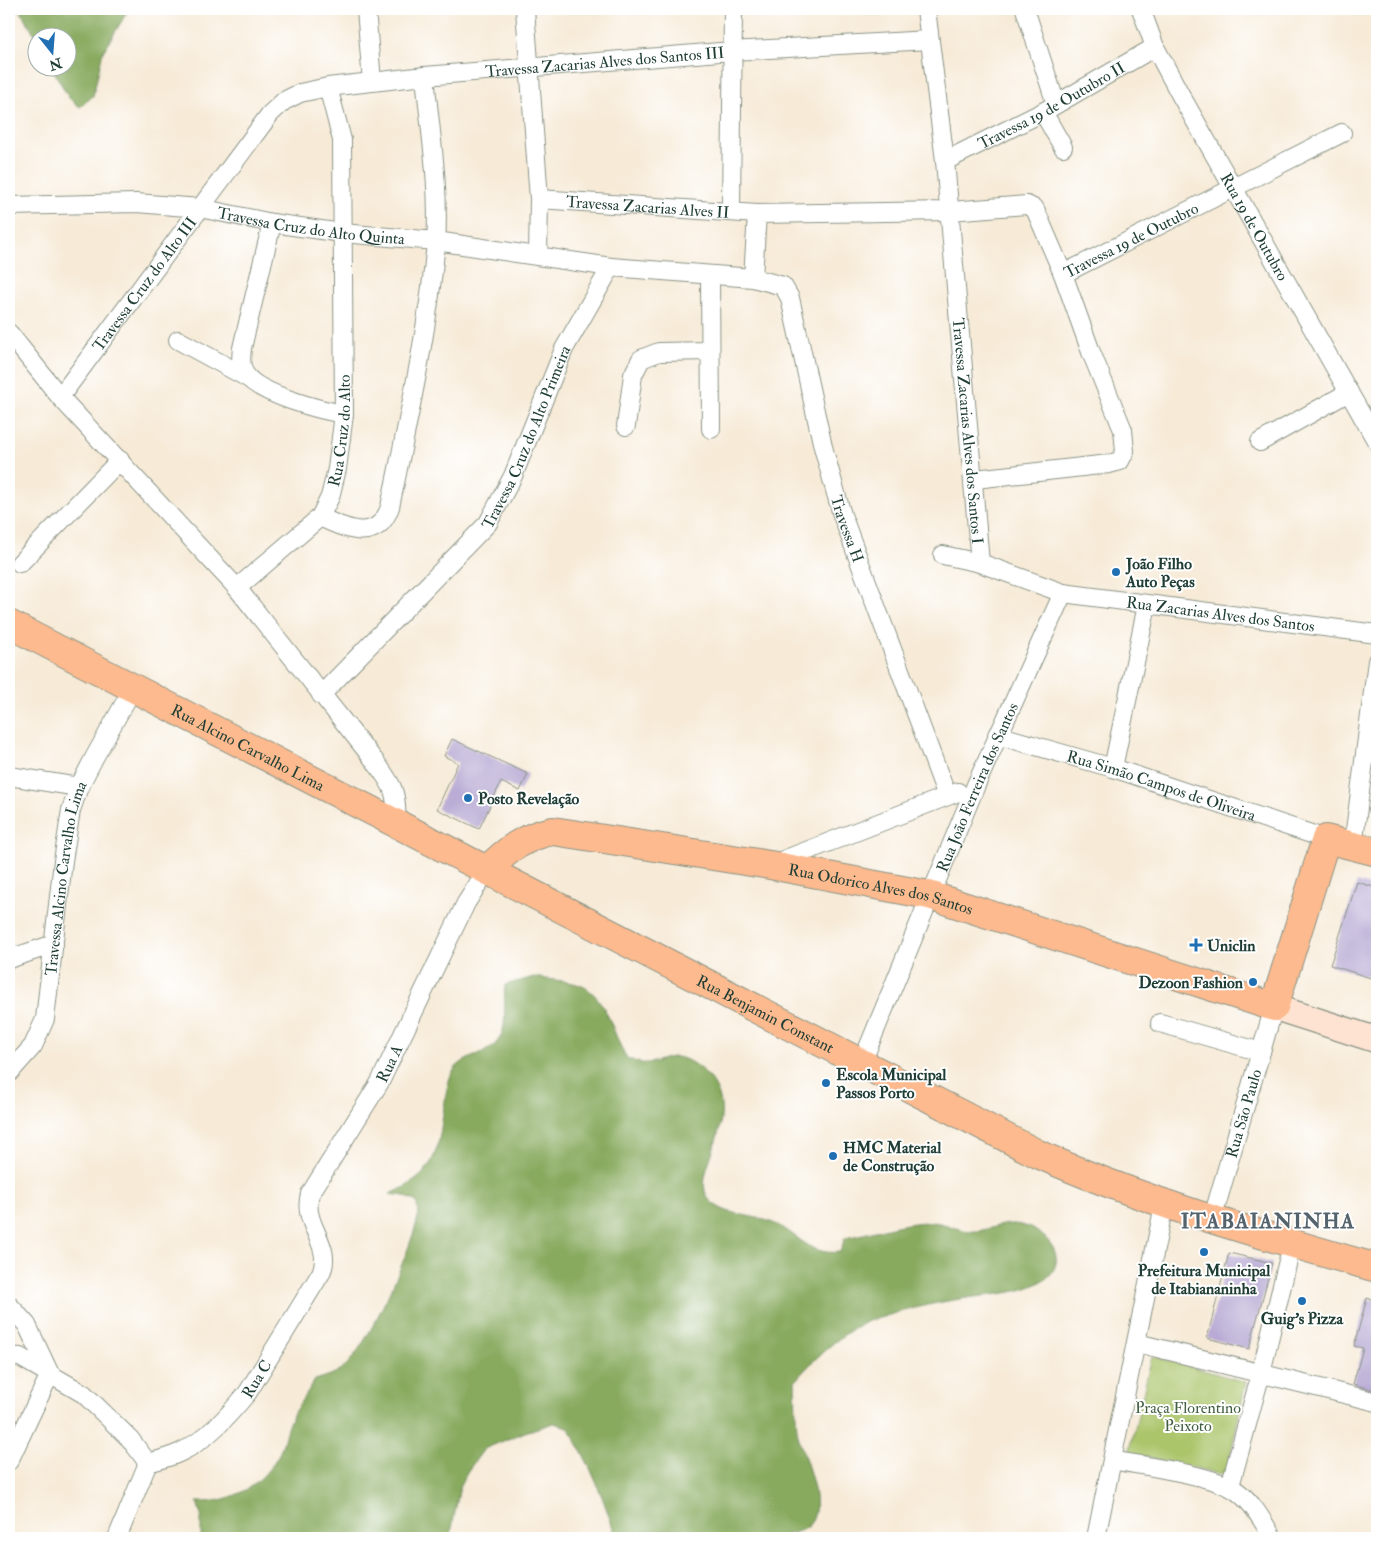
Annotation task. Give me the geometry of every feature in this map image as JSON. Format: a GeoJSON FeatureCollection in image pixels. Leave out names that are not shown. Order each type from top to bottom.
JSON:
{"type":"FeatureCollection","features":[{"type":"Feature","properties":{"kind":"main road","name":"Rua Alcino Carvalho Lima"},"geometry":{"type":"LineString","coordinates":[[9,624],[487,870]]}},
{"type":"Feature","properties":{"kind":"main road","name":"Rua Odorico Alves dos Santos"},"geometry":{"type":"LineString","coordinates":[[487,870],[502,855],[525,839],[553,831],[770,865],[929,895],[1274,1007]]}},
{"type":"Feature","properties":{"kind":"main road"},"geometry":{"type":"LineString","coordinates":[[1365,849],[1326,839],[1274,1007],[1377,1040]]}},
{"type":"Feature","properties":{"kind":"main road","name":"Rua Benjamin Constant"},"geometry":{"type":"LineString","coordinates":[[487,870],[861,1065],[1038,1154],[1091,1178],[1164,1205],[1377,1268]]}},
{"type":"Feature","properties":{"kind":"street"},"geometry":{"type":"LineString","coordinates":[[366,9],[372,82]]}},
{"type":"Feature","properties":{"kind":"street"},"geometry":{"type":"LineString","coordinates":[[526,9],[539,199],[538,256]]}},
{"type":"Feature","properties":{"kind":"street"},"geometry":{"type":"LineString","coordinates":[[731,211],[733,9]]}},
{"type":"Feature","properties":{"kind":"street","name":"Travessa Zacarias Alves dos Santos I"},"geometry":{"type":"LineString","coordinates":[[926,9],[950,211],[980,563],[1063,593]]}},
{"type":"Feature","properties":{"kind":"street"},"geometry":{"type":"LineString","coordinates":[[1025,9],[1049,108],[1063,147]]}},
{"type":"Feature","properties":{"kind":"street","name":"Rua 19 de Outubro"},"geometry":{"type":"LineString","coordinates":[[1141,9],[1155,47],[1377,442]]}},
{"type":"Feature","properties":{"kind":"street","name":"Travessa Zacarias Alves dos Santos III"},"geometry":{"type":"LineString","coordinates":[[284,101],[300,93],[328,87],[425,76],[732,51],[929,40]]}},
{"type":"Feature","properties":{"kind":"street","name":"Travessa 19 de Outubro II"},"geometry":{"type":"LineString","coordinates":[[945,160],[1049,108],[1155,47]]}},
{"type":"Feature","properties":{"kind":"street"},"geometry":{"type":"LineString","coordinates":[[320,517],[342,527],[360,530],[377,527],[387,516],[417,378],[436,241],[435,184],[425,76]]}},
{"type":"Feature","properties":{"kind":"street","name":"Rua Cruz do Alto"},"geometry":{"type":"LineString","coordinates":[[238,588],[320,517],[330,497],[338,469],[344,414],[342,140],[328,87]]}},
{"type":"Feature","properties":{"kind":"street","name":"Travessa Cruz do Alto III"},"geometry":{"type":"LineString","coordinates":[[60,396],[270,114],[284,101]]}},
{"type":"Feature","properties":{"kind":"street","name":"Travessa 19 de Outubro"},"geometry":{"type":"LineString","coordinates":[[950,211],[1031,206],[1038,212],[1063,274],[1342,133]]}},
{"type":"Feature","properties":{"kind":"street","name":"Travessa Zacarias Alves II"},"geometry":{"type":"LineString","coordinates":[[539,199],[757,214],[950,211]]}},
{"type":"Feature","properties":{"kind":"street","name":"Travessa Cruz do Alto Quinta"},"geometry":{"type":"LineString","coordinates":[[9,206],[136,203],[200,208],[272,223],[342,233],[436,241],[611,267]]}},
{"type":"Feature","properties":{"kind":"street"},"geometry":{"type":"LineString","coordinates":[[611,267],[753,278],[757,214]]}},
{"type":"Feature","properties":{"kind":"street"},"geometry":{"type":"LineString","coordinates":[[248,378],[244,373],[241,358],[272,223]]}},
{"type":"Feature","properties":{"kind":"street","name":"Travessa Cruz do Alto Primeira"},"geometry":{"type":"LineString","coordinates":[[321,695],[488,522],[513,476],[564,349],[611,267]]}},
{"type":"Feature","properties":{"kind":"street"},"geometry":{"type":"LineString","coordinates":[[974,479],[1109,464],[1120,461],[1125,451],[1123,430],[1091,352],[1063,274]]}},
{"type":"Feature","properties":{"kind":"street"},"geometry":{"type":"LineString","coordinates":[[710,275],[711,429]]}},
{"type":"Feature","properties":{"kind":"street","name":"Travessa H"},"geometry":{"type":"LineString","coordinates":[[753,278],[783,286],[790,298],[823,447],[842,515],[947,796]]}},
{"type":"Feature","properties":{"kind":"street"},"geometry":{"type":"LineString","coordinates":[[9,335],[60,396],[238,588],[374,760],[394,789],[397,798],[396,822]]}},
{"type":"Feature","properties":{"kind":"street"},"geometry":{"type":"LineString","coordinates":[[178,340],[295,402],[344,414]]}},
{"type":"Feature","properties":{"kind":"street"},"geometry":{"type":"LineString","coordinates":[[626,426],[633,375],[641,359],[659,352],[710,351]]}},
{"type":"Feature","properties":{"kind":"street"},"geometry":{"type":"LineString","coordinates":[[1260,442],[1349,392]]}},
{"type":"Feature","properties":{"kind":"street"},"geometry":{"type":"LineString","coordinates":[[20,563],[120,460]]}},
{"type":"Feature","properties":{"kind":"street"},"geometry":{"type":"LineString","coordinates":[[943,555],[980,563]]}},
{"type":"Feature","properties":{"kind":"street","name":"Rua Zacarias Alves dos Santos"},"geometry":{"type":"LineString","coordinates":[[1063,593],[1377,634]]}},
{"type":"Feature","properties":{"kind":"street","name":"Rua João Ferreira dos Santos"},"geometry":{"type":"LineString","coordinates":[[861,1065],[929,895],[976,785],[1063,593]]}},
{"type":"Feature","properties":{"kind":"street"},"geometry":{"type":"LineString","coordinates":[[1113,768],[1147,605]]}},
{"type":"Feature","properties":{"kind":"street"},"geometry":{"type":"LineString","coordinates":[[1365,849],[1377,661]]}},
{"type":"Feature","properties":{"kind":"street","name":"Travessa Alcino Carvalho Lima"},"geometry":{"type":"LineString","coordinates":[[9,1072],[33,1046],[45,1019],[66,834],[79,787],[133,688]]}},
{"type":"Feature","properties":{"kind":"street","name":"Rua Simão Campos de Oliveira"},"geometry":{"type":"LineString","coordinates":[[998,735],[1113,768],[1326,839]]}},
{"type":"Feature","properties":{"kind":"street"},"geometry":{"type":"LineString","coordinates":[[9,776],[79,787]]}},
{"type":"Feature","properties":{"kind":"street"},"geometry":{"type":"LineString","coordinates":[[770,865],[976,785]]}},
{"type":"Feature","properties":{"kind":"street","name":"Rua A"},"geometry":{"type":"LineString","coordinates":[[324,1255],[307,1211],[310,1194],[380,1082],[466,903],[487,870]]}},
{"type":"Feature","properties":{"kind":"street"},"geometry":{"type":"LineString","coordinates":[[9,959],[54,944]]}},
{"type":"Feature","properties":{"kind":"street","name":"Rua São Paulo"},"geometry":{"type":"LineString","coordinates":[[1212,1220],[1274,1007]]}},
{"type":"Feature","properties":{"kind":"street"},"geometry":{"type":"LineString","coordinates":[[1160,1023],[1261,1052]]}},
{"type":"Feature","properties":{"kind":"street"},"geometry":{"type":"LineString","coordinates":[[1096,1538],[1164,1205]]}},
{"type":"Feature","properties":{"kind":"street"},"geometry":{"type":"LineString","coordinates":[[1230,1486],[1261,1373],[1292,1244]]}},
{"type":"Feature","properties":{"kind":"street","name":"Rua C"},"geometry":{"type":"LineString","coordinates":[[148,1463],[180,1453],[197,1444],[237,1406],[253,1385],[321,1273],[324,1255]]}},
{"type":"Feature","properties":{"kind":"street"},"geometry":{"type":"LineString","coordinates":[[9,1305],[27,1325],[50,1374]]}},
{"type":"Feature","properties":{"kind":"street"},"geometry":{"type":"LineString","coordinates":[[1137,1343],[1377,1402]]}},
{"type":"Feature","properties":{"kind":"street"},"geometry":{"type":"LineString","coordinates":[[9,1356],[20,1357],[84,1394],[130,1439],[148,1463],[117,1538]]}},
{"type":"Feature","properties":{"kind":"street"},"geometry":{"type":"LineString","coordinates":[[9,1461],[50,1374]]}},
{"type":"Feature","properties":{"kind":"street"},"geometry":{"type":"LineString","coordinates":[[1112,1460],[1208,1479],[1230,1486],[1248,1502],[1273,1538]]}},
{"type":"Feature","properties":{"kind":"green space"},"geometry":{"type":"Polygon","coordinates":[[[19,9],[129,9],[103,52],[93,96],[80,107],[69,98],[58,78],[78,78],[78,28],[31,28],[19,9]]]}},
{"type":"Feature","properties":{"kind":"green space"},"geometry":{"type":"Polygon","coordinates":[[[534,977],[575,983],[589,990],[603,1007],[627,1058],[641,1063],[649,1063],[674,1057],[681,1058],[698,1067],[715,1085],[721,1105],[720,1124],[705,1179],[706,1194],[721,1209],[773,1223],[782,1227],[804,1243],[820,1251],[829,1252],[840,1252],[845,1238],[919,1222],[936,1222],[972,1231],[1008,1224],[1023,1226],[1043,1236],[1050,1244],[1055,1253],[1056,1262],[1053,1271],[1044,1280],[1028,1288],[930,1305],[864,1323],[851,1330],[825,1350],[810,1365],[795,1381],[796,1415],[798,1435],[812,1481],[816,1506],[814,1516],[809,1525],[797,1532],[773,1538],[616,1538],[596,1481],[576,1441],[568,1427],[554,1423],[525,1432],[484,1449],[467,1472],[460,1486],[452,1528],[448,1538],[201,1538],[201,1515],[197,1502],[223,1499],[246,1490],[256,1483],[273,1464],[280,1452],[292,1417],[315,1380],[333,1374],[343,1368],[364,1341],[398,1274],[418,1217],[417,1202],[404,1196],[390,1194],[417,1179],[432,1160],[440,1137],[449,1081],[456,1067],[462,1062],[489,1049],[500,1038],[505,1019],[505,985],[534,977]]]}},
{"type":"Feature","properties":{"kind":"green space","name":"Praça Florentino Peixoto"},"geometry":{"type":"Polygon","coordinates":[[[1152,1356],[1246,1382],[1226,1475],[1129,1453],[1152,1356]]]}},
{"type":"Feature","properties":{"kind":"building"},"geometry":{"type":"Polygon","coordinates":[[[452,739],[528,774],[520,791],[501,782],[479,829],[437,809],[458,763],[444,756],[452,739]]]}},
{"type":"Feature","properties":{"kind":"building"},"geometry":{"type":"Polygon","coordinates":[[[1357,882],[1377,888],[1377,980],[1330,965],[1357,882]]]}},
{"type":"Feature","properties":{"kind":"building"},"geometry":{"type":"Polygon","coordinates":[[[1229,1253],[1272,1263],[1249,1349],[1207,1338],[1229,1253]]]}},
{"type":"Feature","properties":{"kind":"building"},"geometry":{"type":"Polygon","coordinates":[[[1367,1298],[1377,1301],[1377,1391],[1353,1384],[1363,1348],[1354,1346],[1367,1298]]]}},
{"type":"Feature","properties":{"kind":"place","name":"João Filho Auto Peças"},"geometry":{"type":"Point","coordinates":[1116,572]}},
{"type":"Feature","properties":{"kind":"place","name":"Posto Revelação"},"geometry":{"type":"Point","coordinates":[468,798]}},
{"type":"Feature","properties":{"kind":"place","name":"Uniclin"},"geometry":{"type":"Point","coordinates":[1196,945]}},
{"type":"Feature","properties":{"kind":"place","name":"Dezoon Fashion"},"geometry":{"type":"Point","coordinates":[1253,982]}},
{"type":"Feature","properties":{"kind":"place","name":"Escola Municipal Passos Porto"},"geometry":{"type":"Point","coordinates":[826,1083]}},
{"type":"Feature","properties":{"kind":"place","name":"HMC Material de Construção"},"geometry":{"type":"Point","coordinates":[833,1156]}},
{"type":"Feature","properties":{"kind":"place","name":"Prefeitura Municipal de Itabiananinha"},"geometry":{"type":"Point","coordinates":[1204,1252]}},
{"type":"Feature","properties":{"kind":"place","name":"Guig's Pizza"},"geometry":{"type":"Point","coordinates":[1302,1301]}},
{"type":"Feature","properties":{"kind":"district","name":"ITABAIANINHA"},"geometry":{"type":"Point","coordinates":[1268,1221]}}]}
